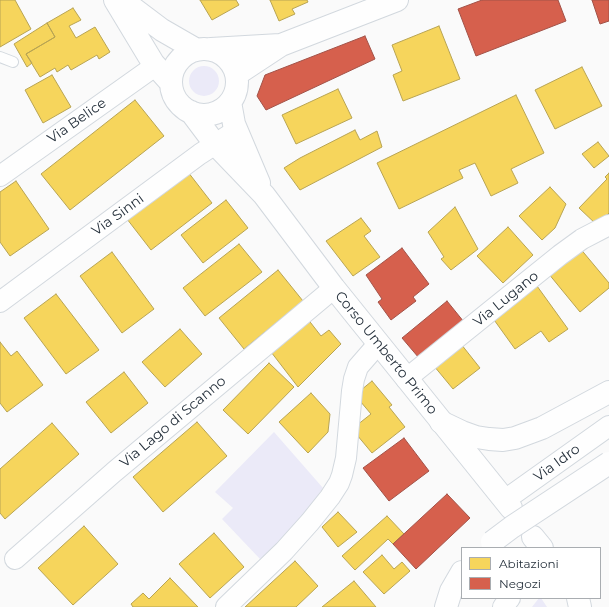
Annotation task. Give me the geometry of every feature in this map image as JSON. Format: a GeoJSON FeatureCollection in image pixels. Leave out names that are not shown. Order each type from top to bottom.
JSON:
{"type":"FeatureCollection","features":[{"type":"Feature","properties":{"kind":"main road"},"geometry":{"type":"LineString","coordinates":[[115,0],[155,66],[171,83]]}},
{"type":"Feature","properties":{"kind":"main road"},"geometry":{"type":"LineString","coordinates":[[122,0],[162,30],[203,49],[220,52],[233,65],[237,74],[237,84],[235,94],[230,102],[222,110],[212,114],[202,115],[191,112],[183,108],[176,100],[172,92],[171,83],[172,72],[177,62],[185,54],[203,49],[281,45]]}},
{"type":"Feature","properties":{"kind":"main road"},"geometry":{"type":"LineString","coordinates":[[237,74],[281,45],[397,0]]}},
{"type":"Feature","properties":{"kind":"main road","name":"Corso Umberto Primo"},"geometry":{"type":"LineString","coordinates":[[230,102],[232,118],[264,196]]}},
{"type":"Feature","properties":{"kind":"main road","name":"Corso Umberto Primo"},"geometry":{"type":"LineString","coordinates":[[191,112],[215,144],[264,196],[378,344],[508,504]]}},
{"type":"Feature","properties":{"kind":"main road"},"geometry":{"type":"LineString","coordinates":[[442,422],[476,437],[503,440],[515,438],[542,428],[609,392]]}},
{"type":"Feature","properties":{"kind":"main road"},"geometry":{"type":"LineString","coordinates":[[488,545],[512,527],[609,463]]}},
{"type":"Feature","properties":{"kind":"main road"},"geometry":{"type":"LineString","coordinates":[[446,607],[451,591],[461,574]]}},
{"type":"Feature","properties":{"kind":"main road"},"geometry":{"type":"LineString","coordinates":[[580,599],[587,607]]}},
{"type":"Feature","properties":{"kind":"street","name":"Via Belice"},"geometry":{"type":"LineString","coordinates":[[0,176],[155,66]]}},
{"type":"Feature","properties":{"kind":"street","name":"Via Sinni"},"geometry":{"type":"LineString","coordinates":[[0,302],[215,144],[237,130]]}},
{"type":"Feature","properties":{"kind":"street","name":"Via Lugano"},"geometry":{"type":"LineString","coordinates":[[406,379],[560,255],[586,237],[609,225]]}},
{"type":"Feature","properties":{"kind":"street","name":"Via Lago di Scanno"},"geometry":{"type":"LineString","coordinates":[[15,559],[114,472],[334,288]]}},
{"type":"Feature","properties":{"kind":"street"},"geometry":{"type":"LineString","coordinates":[[226,607],[284,551],[314,517],[339,483],[346,458],[354,380],[358,368],[378,344]]}},
{"type":"Feature","properties":{"kind":"street","name":"Via Idro"},"geometry":{"type":"LineString","coordinates":[[508,504],[609,426]]}},
{"type":"Feature","properties":{"kind":"street"},"geometry":{"type":"LineString","coordinates":[[503,607],[509,599]]}},
{"type":"Feature","properties":{"kind":"lane"},"geometry":{"type":"LineString","coordinates":[[0,57],[13,62]]}},
{"type":"Feature","properties":{"kind":"shaded area"},"geometry":{"type":"Polygon","coordinates":[[[204,66],[215,70],[219,81],[215,92],[204,96],[193,92],[189,81],[193,70],[204,66]]]}},
{"type":"Feature","properties":{"kind":"shaded area"},"geometry":{"type":"Polygon","coordinates":[[[274,432],[323,488],[301,520],[260,559],[222,519],[233,508],[215,492],[274,432]]]}},
{"type":"Feature","properties":{"kind":"shaded area"},"geometry":{"type":"Polygon","coordinates":[[[538,599],[542,599],[547,607],[532,607],[538,599]]]}},
{"type":"Feature","properties":{"kind":"building: Abitazioni"},"geometry":{"type":"Polygon","coordinates":[[[0,0],[15,0],[31,29],[0,47],[0,0]]]}},
{"type":"Feature","properties":{"kind":"building: Abitazioni"},"geometry":{"type":"Polygon","coordinates":[[[200,0],[236,0],[239,5],[212,20],[200,0]]]}},
{"type":"Feature","properties":{"kind":"building: Abitazioni"},"geometry":{"type":"Polygon","coordinates":[[[270,0],[307,0],[308,2],[292,9],[295,14],[279,21],[270,0]]]}},
{"type":"Feature","properties":{"kind":"building: Abitazioni"},"geometry":{"type":"Polygon","coordinates":[[[73,8],[81,20],[69,26],[76,38],[95,27],[110,52],[99,59],[97,55],[71,70],[68,65],[57,72],[55,68],[40,77],[26,54],[55,37],[47,23],[73,8]]]}},
{"type":"Feature","properties":{"kind":"building: Abitazioni"},"geometry":{"type":"Polygon","coordinates":[[[47,23],[55,37],[26,54],[32,63],[27,67],[14,44],[47,23]]]}},
{"type":"Feature","properties":{"kind":"building: Abitazioni"},"geometry":{"type":"Polygon","coordinates":[[[439,26],[460,79],[403,101],[393,75],[402,71],[392,45],[439,26]]]}},
{"type":"Feature","properties":{"kind":"building: Abitazioni"},"geometry":{"type":"Polygon","coordinates":[[[582,67],[602,106],[555,129],[535,90],[582,67]]]}},
{"type":"Feature","properties":{"kind":"building: Abitazioni"},"geometry":{"type":"Polygon","coordinates":[[[52,75],[71,107],[43,123],[25,90],[52,75]]]}},
{"type":"Feature","properties":{"kind":"building: Abitazioni"},"geometry":{"type":"Polygon","coordinates":[[[338,89],[352,118],[296,144],[282,115],[338,89]]]}},
{"type":"Feature","properties":{"kind":"building: Abitazioni"},"geometry":{"type":"Polygon","coordinates":[[[516,95],[544,153],[511,169],[518,183],[491,196],[475,163],[459,170],[463,178],[399,209],[377,163],[516,95]]]}},
{"type":"Feature","properties":{"kind":"building: Abitazioni"},"geometry":{"type":"Polygon","coordinates":[[[135,100],[164,136],[70,210],[41,174],[135,100]]]}},
{"type":"Feature","properties":{"kind":"building: Abitazioni"},"geometry":{"type":"Polygon","coordinates":[[[355,130],[360,140],[377,131],[382,147],[300,190],[284,168],[300,158],[355,130]]]}},
{"type":"Feature","properties":{"kind":"building: Abitazioni"},"geometry":{"type":"Polygon","coordinates":[[[598,142],[609,156],[594,168],[582,154],[598,142]]]}},
{"type":"Feature","properties":{"kind":"building: Abitazioni"},"geometry":{"type":"Polygon","coordinates":[[[188,172],[212,203],[151,250],[127,219],[188,172]]]}},
{"type":"Feature","properties":{"kind":"building: Abitazioni"},"geometry":{"type":"Polygon","coordinates":[[[609,173],[609,213],[597,225],[579,208],[607,179],[605,177],[609,173]]]}},
{"type":"Feature","properties":{"kind":"building: Abitazioni"},"geometry":{"type":"Polygon","coordinates":[[[16,181],[49,229],[10,256],[0,242],[0,192],[16,181]]]}},
{"type":"Feature","properties":{"kind":"building: Abitazioni"},"geometry":{"type":"Polygon","coordinates":[[[550,187],[566,204],[555,228],[542,240],[519,216],[550,187]]]}},
{"type":"Feature","properties":{"kind":"building: Abitazioni"},"geometry":{"type":"Polygon","coordinates":[[[226,200],[248,228],[203,263],[181,235],[226,200]]]}},
{"type":"Feature","properties":{"kind":"building: Abitazioni"},"geometry":{"type":"Polygon","coordinates":[[[455,207],[478,249],[451,270],[441,259],[444,257],[428,232],[455,207]]]}},
{"type":"Feature","properties":{"kind":"building: Abitazioni"},"geometry":{"type":"Polygon","coordinates":[[[361,218],[371,231],[364,236],[380,257],[353,276],[326,241],[361,218]]]}},
{"type":"Feature","properties":{"kind":"building: Abitazioni"},"geometry":{"type":"Polygon","coordinates":[[[508,227],[533,255],[503,283],[477,256],[508,227]]]}},
{"type":"Feature","properties":{"kind":"building: Abitazioni"},"geometry":{"type":"Polygon","coordinates":[[[239,244],[262,272],[205,316],[183,288],[239,244]]]}},
{"type":"Feature","properties":{"kind":"building: Abitazioni"},"geometry":{"type":"Polygon","coordinates":[[[579,247],[609,283],[609,288],[580,312],[548,273],[579,247]]]}},
{"type":"Feature","properties":{"kind":"building: Abitazioni"},"geometry":{"type":"Polygon","coordinates":[[[112,252],[154,309],[122,333],[80,276],[112,252]]]}},
{"type":"Feature","properties":{"kind":"building: Abitazioni"},"geometry":{"type":"Polygon","coordinates":[[[278,270],[303,301],[244,349],[219,318],[278,270]]]}},
{"type":"Feature","properties":{"kind":"building: Abitazioni"},"geometry":{"type":"Polygon","coordinates":[[[537,286],[568,329],[549,342],[541,331],[515,349],[492,317],[537,286]]]}},
{"type":"Feature","properties":{"kind":"building: Abitazioni"},"geometry":{"type":"Polygon","coordinates":[[[56,294],[99,350],[66,374],[24,318],[56,294]]]}},
{"type":"Feature","properties":{"kind":"building: Abitazioni"},"geometry":{"type":"Polygon","coordinates":[[[307,318],[321,336],[329,330],[341,344],[298,387],[268,348],[307,318]]]}},
{"type":"Feature","properties":{"kind":"building: Abitazioni"},"geometry":{"type":"Polygon","coordinates":[[[180,329],[202,354],[165,387],[142,362],[180,329]]]}},
{"type":"Feature","properties":{"kind":"building: Abitazioni"},"geometry":{"type":"Polygon","coordinates":[[[0,342],[11,356],[17,351],[43,385],[7,412],[0,403],[0,342]]]}},
{"type":"Feature","properties":{"kind":"building: Abitazioni"},"geometry":{"type":"Polygon","coordinates":[[[461,344],[480,368],[453,389],[434,366],[461,344]]]}},
{"type":"Feature","properties":{"kind":"building: Abitazioni"},"geometry":{"type":"Polygon","coordinates":[[[269,363],[294,387],[248,434],[223,410],[269,363]]]}},
{"type":"Feature","properties":{"kind":"building: Abitazioni"},"geometry":{"type":"Polygon","coordinates":[[[124,372],[148,403],[111,433],[86,402],[124,372]]]}},
{"type":"Feature","properties":{"kind":"building: Abitazioni"},"geometry":{"type":"Polygon","coordinates":[[[372,381],[392,405],[389,407],[405,427],[372,453],[352,429],[371,414],[355,395],[372,381]]]}},
{"type":"Feature","properties":{"kind":"building: Abitazioni"},"geometry":{"type":"Polygon","coordinates":[[[311,393],[330,414],[328,432],[308,453],[279,422],[311,393]]]}},
{"type":"Feature","properties":{"kind":"building: Abitazioni"},"geometry":{"type":"Polygon","coordinates":[[[197,422],[227,456],[163,512],[133,477],[197,422]]]}},
{"type":"Feature","properties":{"kind":"building: Abitazioni"},"geometry":{"type":"Polygon","coordinates":[[[52,423],[79,454],[5,519],[0,513],[0,469],[52,423]]]}},
{"type":"Feature","properties":{"kind":"building: Abitazioni"},"geometry":{"type":"Polygon","coordinates":[[[338,512],[357,532],[338,547],[322,527],[338,512]]]}},
{"type":"Feature","properties":{"kind":"building: Abitazioni"},"geometry":{"type":"Polygon","coordinates":[[[387,516],[404,534],[393,544],[388,539],[355,570],[342,556],[387,516]]]}},
{"type":"Feature","properties":{"kind":"building: Abitazioni"},"geometry":{"type":"Polygon","coordinates":[[[84,526],[118,564],[73,605],[38,568],[84,526]]]}},
{"type":"Feature","properties":{"kind":"building: Abitazioni"},"geometry":{"type":"Polygon","coordinates":[[[214,533],[244,567],[210,598],[179,564],[214,533]]]}},
{"type":"Feature","properties":{"kind":"building: Abitazioni"},"geometry":{"type":"Polygon","coordinates":[[[382,555],[394,569],[402,562],[410,571],[384,594],[363,572],[382,555]]]}},
{"type":"Feature","properties":{"kind":"building: Abitazioni"},"geometry":{"type":"Polygon","coordinates":[[[295,561],[318,586],[296,607],[245,607],[295,561]]]}},
{"type":"Feature","properties":{"kind":"building: Abitazioni"},"geometry":{"type":"Polygon","coordinates":[[[170,578],[198,607],[133,607],[131,604],[143,593],[149,599],[170,578]]]}},
{"type":"Feature","properties":{"kind":"building: Abitazioni"},"geometry":{"type":"Polygon","coordinates":[[[354,581],[376,607],[322,607],[354,581]]]}},
{"type":"Feature","properties":{"kind":"building: Negozi"},"geometry":{"type":"Polygon","coordinates":[[[482,0],[558,0],[566,21],[476,56],[458,9],[482,0]]]}},
{"type":"Feature","properties":{"kind":"building: Negozi"},"geometry":{"type":"Polygon","coordinates":[[[592,0],[609,0],[609,21],[600,24],[592,0]]]}},
{"type":"Feature","properties":{"kind":"building: Negozi"},"geometry":{"type":"Polygon","coordinates":[[[365,36],[375,59],[266,110],[257,96],[265,75],[365,36]]]}},
{"type":"Feature","properties":{"kind":"building: Negozi"},"geometry":{"type":"Polygon","coordinates":[[[402,248],[429,284],[413,297],[416,301],[391,320],[378,302],[382,299],[366,275],[402,248]]]}},
{"type":"Feature","properties":{"kind":"building: Negozi"},"geometry":{"type":"Polygon","coordinates":[[[447,301],[464,322],[419,358],[402,338],[447,301]]]}},
{"type":"Feature","properties":{"kind":"building: Negozi"},"geometry":{"type":"Polygon","coordinates":[[[404,438],[429,471],[389,501],[363,468],[404,438]]]}},
{"type":"Feature","properties":{"kind":"building: Negozi"},"geometry":{"type":"Polygon","coordinates":[[[447,494],[470,518],[416,569],[393,544],[447,494]]]}}]}
